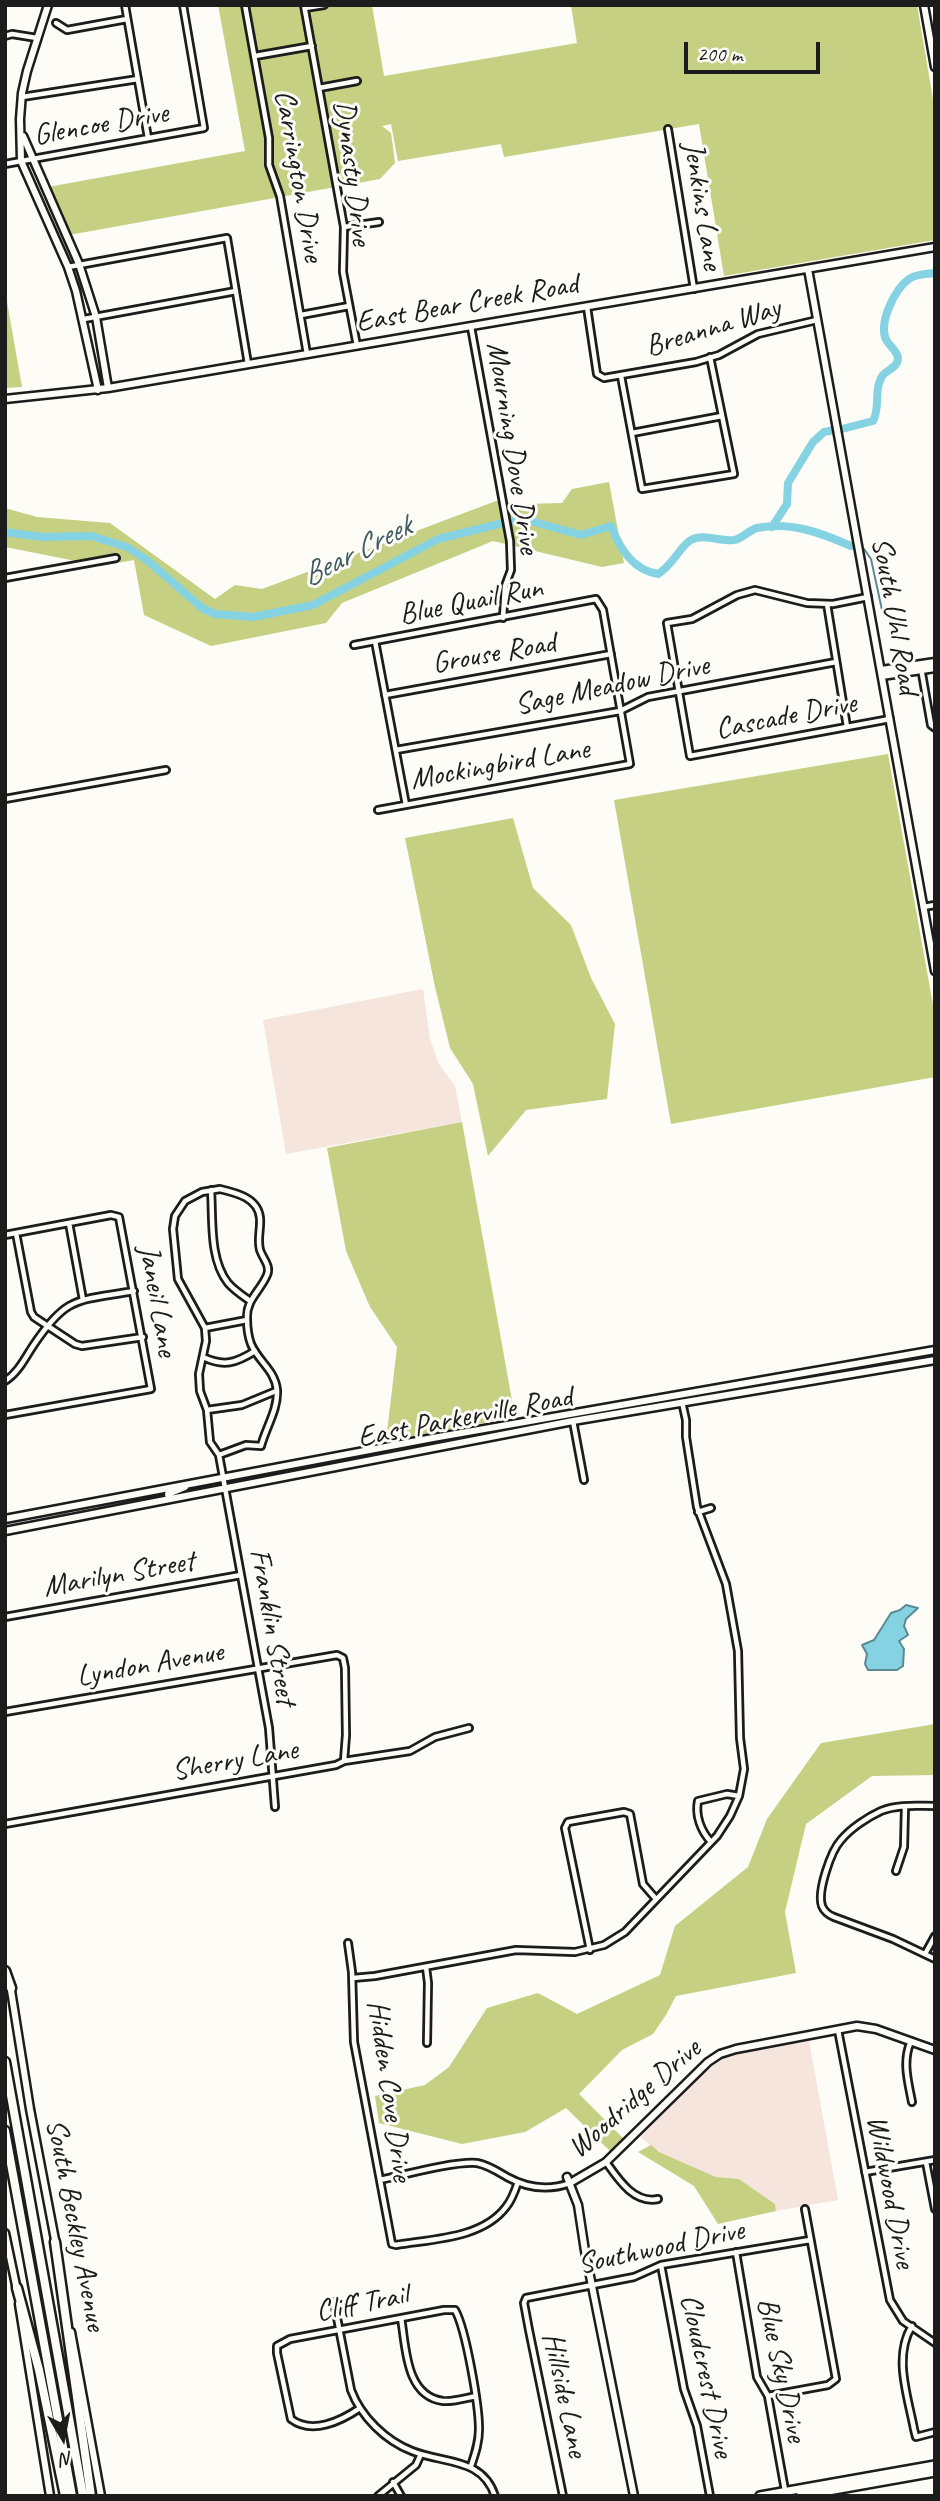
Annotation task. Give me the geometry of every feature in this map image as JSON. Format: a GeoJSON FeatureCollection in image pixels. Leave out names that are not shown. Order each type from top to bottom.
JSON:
{"type":"FeatureCollection","features":[{"type":"Feature","properties":{"kind":"highway"},"geometry":{"type":"LineString","coordinates":[[5,1971],[10,1989]]}},
{"type":"Feature","properties":{"kind":"highway"},"geometry":{"type":"LineString","coordinates":[[5,2062],[83,2496]]}},
{"type":"Feature","properties":{"kind":"highway"},"geometry":{"type":"LineString","coordinates":[[5,2131],[72,2496]]}},
{"type":"Feature","properties":{"kind":"highway"},"geometry":{"type":"LineString","coordinates":[[55,2242],[91,2496]]}},
{"type":"Feature","properties":{"kind":"highway"},"geometry":{"type":"LineString","coordinates":[[17,2288],[39,2370],[65,2496]]}},
{"type":"Feature","properties":{"kind":"main road"},"geometry":{"type":"LineString","coordinates":[[48,5],[27,71],[22,97],[21,160],[68,267],[84,319],[98,390]]}},
{"type":"Feature","properties":{"kind":"main road"},"geometry":{"type":"LineString","coordinates":[[924,5],[935,67]]}},
{"type":"Feature","properties":{"kind":"main road"},"geometry":{"type":"LineString","coordinates":[[22,134],[79,264],[96,317],[108,388]]}},
{"type":"Feature","properties":{"kind":"main road","name":"East Bear Creek Road"},"geometry":{"type":"LineString","coordinates":[[5,399],[98,390],[935,247]]}},
{"type":"Feature","properties":{"kind":"main road","name":"South Uhl Road"},"geometry":{"type":"LineString","coordinates":[[808,269],[935,971]]}},
{"type":"Feature","properties":{"kind":"main road"},"geometry":{"type":"LineString","coordinates":[[881,673],[935,662]]}},
{"type":"Feature","properties":{"kind":"main road"},"geometry":{"type":"LineString","coordinates":[[921,666],[935,668]]}},
{"type":"Feature","properties":{"kind":"main road","name":"East Parkerville Road"},"geometry":{"type":"LineString","coordinates":[[682,1399],[737,1385],[935,1350]]}},
{"type":"Feature","properties":{"kind":"main road","name":"East Parkerville Road"},"geometry":{"type":"LineString","coordinates":[[5,1519],[456,1434],[682,1399],[739,1393],[935,1360]]}},
{"type":"Feature","properties":{"kind":"main road"},"geometry":{"type":"LineString","coordinates":[[833,1368],[834,1377]]}},
{"type":"Feature","properties":{"kind":"main road"},"geometry":{"type":"LineString","coordinates":[[737,1385],[739,1393]]}},
{"type":"Feature","properties":{"kind":"main road","name":"East Parkerville Road"},"geometry":{"type":"LineString","coordinates":[[5,1531],[457,1443],[572,1417]]}},
{"type":"Feature","properties":{"kind":"main road"},"geometry":{"type":"LineString","coordinates":[[456,1434],[457,1443]]}},
{"type":"Feature","properties":{"kind":"main road"},"geometry":{"type":"LineString","coordinates":[[169,1499],[168,1494],[171,1492],[200,1481]]}},
{"type":"Feature","properties":{"kind":"main road"},"geometry":{"type":"LineString","coordinates":[[113,1498],[115,1510]]}},
{"type":"Feature","properties":{"kind":"main road","name":"South Beckley Avenue"},"geometry":{"type":"LineString","coordinates":[[5,1961],[101,2496]]}},
{"type":"Feature","properties":{"kind":"main road","name":"Woodridge Drive"},"geometry":{"type":"LineString","coordinates":[[634,2496],[578,2205],[568,2180],[606,2162],[715,2057],[736,2049],[857,2026],[876,2029],[935,2050]]}},
{"type":"Feature","properties":{"kind":"main road"},"geometry":{"type":"LineString","coordinates":[[5,2233],[17,2288],[50,2496]]}},
{"type":"Feature","properties":{"kind":"main road"},"geometry":{"type":"LineString","coordinates":[[760,2496],[935,2465]]}},
{"type":"Feature","properties":{"kind":"main road"},"geometry":{"type":"LineString","coordinates":[[800,2496],[935,2472]]}},
{"type":"Feature","properties":{"kind":"street"},"geometry":{"type":"LineString","coordinates":[[125,5],[148,138]]}},
{"type":"Feature","properties":{"kind":"street","name":"Glencoe Drive"},"geometry":{"type":"LineString","coordinates":[[5,164],[204,128],[183,5]]}},
{"type":"Feature","properties":{"kind":"street","name":"Carrington Drive"},"geometry":{"type":"LineString","coordinates":[[245,5],[269,138],[270,165],[280,196],[307,355]]}},
{"type":"Feature","properties":{"kind":"street"},"geometry":{"type":"LineString","coordinates":[[305,7],[324,5]]}},
{"type":"Feature","properties":{"kind":"street","name":"Dynasty Drive"},"geometry":{"type":"LineString","coordinates":[[305,7],[344,227],[342,257],[357,346]]}},
{"type":"Feature","properties":{"kind":"street"},"geometry":{"type":"LineString","coordinates":[[56,23],[67,30],[127,19]]}},
{"type":"Feature","properties":{"kind":"street"},"geometry":{"type":"LineString","coordinates":[[5,35],[37,38]]}},
{"type":"Feature","properties":{"kind":"street"},"geometry":{"type":"LineString","coordinates":[[255,56],[312,46]]}},
{"type":"Feature","properties":{"kind":"street"},"geometry":{"type":"LineString","coordinates":[[22,97],[138,79]]}},
{"type":"Feature","properties":{"kind":"street"},"geometry":{"type":"LineString","coordinates":[[319,88],[357,81]]}},
{"type":"Feature","properties":{"kind":"street","name":"Jenkins Lane"},"geometry":{"type":"LineString","coordinates":[[668,129],[694,289]]}},
{"type":"Feature","properties":{"kind":"street"},"geometry":{"type":"LineString","coordinates":[[344,227],[379,222]]}},
{"type":"Feature","properties":{"kind":"street"},"geometry":{"type":"LineString","coordinates":[[68,267],[228,238],[248,364]]}},
{"type":"Feature","properties":{"kind":"street"},"geometry":{"type":"LineString","coordinates":[[84,319],[236,291]]}},
{"type":"Feature","properties":{"kind":"street"},"geometry":{"type":"LineString","coordinates":[[301,315],[349,306]]}},
{"type":"Feature","properties":{"kind":"street"},"geometry":{"type":"LineString","coordinates":[[587,307],[597,374],[604,378],[621,376],[642,489],[734,474],[710,357]]}},
{"type":"Feature","properties":{"kind":"street","name":"Breanna Way"},"geometry":{"type":"LineString","coordinates":[[621,376],[710,357],[758,334],[818,320]]}},
{"type":"Feature","properties":{"kind":"street","name":"Mourning Dove Drive"},"geometry":{"type":"LineString","coordinates":[[471,327],[510,541],[511,570],[505,586],[503,618]]}},
{"type":"Feature","properties":{"kind":"street"},"geometry":{"type":"LineString","coordinates":[[632,433],[722,416]]}},
{"type":"Feature","properties":{"kind":"street"},"geometry":{"type":"LineString","coordinates":[[5,578],[116,558]]}},
{"type":"Feature","properties":{"kind":"street"},"geometry":{"type":"LineString","coordinates":[[678,691],[667,623],[692,619],[737,595],[755,590],[807,603],[827,604],[868,597]]}},
{"type":"Feature","properties":{"kind":"street","name":"Blue Quail Run"},"geometry":{"type":"LineString","coordinates":[[354,645],[596,599],[603,610],[611,654]]}},
{"type":"Feature","properties":{"kind":"street"},"geometry":{"type":"LineString","coordinates":[[827,604],[847,727]]}},
{"type":"Feature","properties":{"kind":"street"},"geometry":{"type":"LineString","coordinates":[[375,641],[406,805]]}},
{"type":"Feature","properties":{"kind":"street"},"geometry":{"type":"LineString","coordinates":[[611,654],[621,711]]}},
{"type":"Feature","properties":{"kind":"street","name":"Grouse Road"},"geometry":{"type":"LineString","coordinates":[[386,695],[611,654]]}},
{"type":"Feature","properties":{"kind":"street","name":"Sage Meadow Drive"},"geometry":{"type":"LineString","coordinates":[[396,750],[621,711],[648,697],[836,662]]}},
{"type":"Feature","properties":{"kind":"street"},"geometry":{"type":"LineString","coordinates":[[921,666],[932,725],[935,728]]}},
{"type":"Feature","properties":{"kind":"street","name":"Cascade Drive"},"geometry":{"type":"LineString","coordinates":[[678,691],[690,756],[890,719]]}},
{"type":"Feature","properties":{"kind":"street","name":"Mockingbird Lane"},"geometry":{"type":"LineString","coordinates":[[378,810],[630,764],[621,711]]}},
{"type":"Feature","properties":{"kind":"street"},"geometry":{"type":"LineString","coordinates":[[5,799],[166,770]]}},
{"type":"Feature","properties":{"kind":"street"},"geometry":{"type":"LineString","coordinates":[[922,908],[935,905]]}},
{"type":"Feature","properties":{"kind":"street"},"geometry":{"type":"LineString","coordinates":[[219,1455],[246,1446],[261,1446],[265,1428],[276,1406],[274,1378],[251,1344],[247,1320],[250,1301],[268,1273],[259,1243],[260,1217],[252,1201],[220,1189],[194,1195],[175,1216],[173,1229],[178,1279],[205,1328],[247,1320]]}},
{"type":"Feature","properties":{"kind":"street"},"geometry":{"type":"LineString","coordinates":[[211,1190],[216,1252],[222,1272],[228,1284],[250,1301]]}},
{"type":"Feature","properties":{"kind":"street","name":"Janeil Lane"},"geometry":{"type":"LineString","coordinates":[[5,1415],[151,1389],[120,1217],[111,1215],[69,1223]]}},
{"type":"Feature","properties":{"kind":"street"},"geometry":{"type":"LineString","coordinates":[[5,1235],[69,1223],[83,1300]]}},
{"type":"Feature","properties":{"kind":"street"},"geometry":{"type":"LineString","coordinates":[[16,1233],[31,1312],[46,1326],[82,1346],[143,1338]]}},
{"type":"Feature","properties":{"kind":"street"},"geometry":{"type":"LineString","coordinates":[[5,1381],[18,1368],[46,1326],[66,1306],[83,1300],[134,1291]]}},
{"type":"Feature","properties":{"kind":"street","name":"Franklin Street"},"geometry":{"type":"LineString","coordinates":[[205,1328],[206,1341],[199,1374],[200,1391],[207,1410],[210,1441],[219,1455],[269,1728],[275,1807]]}},
{"type":"Feature","properties":{"kind":"street"},"geometry":{"type":"LineString","coordinates":[[203,1357],[216,1363],[228,1364],[240,1361],[255,1351]]}},
{"type":"Feature","properties":{"kind":"street"},"geometry":{"type":"LineString","coordinates":[[207,1410],[242,1405],[277,1391]]}},
{"type":"Feature","properties":{"kind":"street"},"geometry":{"type":"LineString","coordinates":[[353,1978],[516,1950],[590,1950],[620,1936],[726,1823],[739,1796],[744,1769],[740,1738],[737,1640],[726,1584],[698,1512],[685,1437],[682,1399]]}},
{"type":"Feature","properties":{"kind":"street"},"geometry":{"type":"LineString","coordinates":[[572,1417],[584,1480]]}},
{"type":"Feature","properties":{"kind":"street"},"geometry":{"type":"LineString","coordinates":[[698,1512],[711,1508]]}},
{"type":"Feature","properties":{"kind":"street","name":"Marilyn Street"},"geometry":{"type":"LineString","coordinates":[[5,1617],[241,1575]]}},
{"type":"Feature","properties":{"kind":"street","name":"Lyndon Avenue"},"geometry":{"type":"LineString","coordinates":[[5,1712],[327,1656],[343,1658],[346,1686],[344,1760]]}},
{"type":"Feature","properties":{"kind":"street","name":"Sherry Lane"},"geometry":{"type":"LineString","coordinates":[[5,1824],[336,1765],[344,1760],[410,1751],[435,1737],[468,1728]]}},
{"type":"Feature","properties":{"kind":"street"},"geometry":{"type":"LineString","coordinates":[[711,1842],[700,1825],[698,1801],[727,1794],[739,1796]]}},
{"type":"Feature","properties":{"kind":"street"},"geometry":{"type":"LineString","coordinates":[[935,1806],[905,1807],[879,1812],[857,1826],[833,1851],[824,1883],[822,1906],[827,1913],[935,1959]]}},
{"type":"Feature","properties":{"kind":"street"},"geometry":{"type":"LineString","coordinates":[[896,1871],[904,1847],[905,1807]]}},
{"type":"Feature","properties":{"kind":"street"},"geometry":{"type":"LineString","coordinates":[[590,1950],[581,1915],[566,1824],[570,1821],[628,1812],[643,1884],[656,1899]]}},
{"type":"Feature","properties":{"kind":"street"},"geometry":{"type":"LineString","coordinates":[[925,1954],[935,1936]]}},
{"type":"Feature","properties":{"kind":"street","name":"Hidden Cove Drive"},"geometry":{"type":"LineString","coordinates":[[348,1943],[353,1978],[354,2042],[393,2245],[464,2233],[481,2227],[505,2208],[518,2182]]}},
{"type":"Feature","properties":{"kind":"street"},"geometry":{"type":"LineString","coordinates":[[426,1967],[427,2043]]}},
{"type":"Feature","properties":{"kind":"street","name":"Wildwood Drive"},"geometry":{"type":"LineString","coordinates":[[838,2029],[890,2300],[897,2314],[935,2343]]}},
{"type":"Feature","properties":{"kind":"street"},"geometry":{"type":"LineString","coordinates":[[911,2041],[905,2053],[905,2063],[912,2102]]}},
{"type":"Feature","properties":{"kind":"street"},"geometry":{"type":"LineString","coordinates":[[865,2172],[935,2160]]}},
{"type":"Feature","properties":{"kind":"street"},"geometry":{"type":"LineString","coordinates":[[606,2162],[632,2192],[650,2200],[658,2199]]}},
{"type":"Feature","properties":{"kind":"street"},"geometry":{"type":"LineString","coordinates":[[926,2162],[935,2209]]}},
{"type":"Feature","properties":{"kind":"street","name":"Woodridge Drive"},"geometry":{"type":"LineString","coordinates":[[380,2180],[472,2163],[489,2167],[518,2182],[540,2188],[568,2180]]}},
{"type":"Feature","properties":{"kind":"street"},"geometry":{"type":"LineString","coordinates":[[768,2396],[828,2385],[836,2379],[805,2209]]}},
{"type":"Feature","properties":{"kind":"street","name":"Southwood Drive"},"geometry":{"type":"LineString","coordinates":[[524,2303],[526,2298],[634,2277],[661,2265],[810,2240]]}},
{"type":"Feature","properties":{"kind":"street","name":"Blue Sky Drive"},"geometry":{"type":"LineString","coordinates":[[736,2252],[757,2377],[768,2396],[786,2493]]}},
{"type":"Feature","properties":{"kind":"street","name":"Cloudcrest Drive"},"geometry":{"type":"LineString","coordinates":[[661,2265],[684,2389],[697,2426],[710,2496]]}},
{"type":"Feature","properties":{"kind":"street"},"geometry":{"type":"LineString","coordinates":[[334,2302],[351,2390],[360,2408],[388,2438],[421,2454],[471,2466],[486,2477],[495,2496]]}},
{"type":"Feature","properties":{"kind":"street","name":"Hillside Lane"},"geometry":{"type":"LineString","coordinates":[[524,2303],[563,2496]]}},
{"type":"Feature","properties":{"kind":"street","name":"Cliff Trail"},"geometry":{"type":"LineString","coordinates":[[360,2408],[344,2420],[320,2426],[296,2424],[288,2411],[277,2346],[290,2339],[452,2309],[459,2317],[476,2396]]}},
{"type":"Feature","properties":{"kind":"street"},"geometry":{"type":"LineString","coordinates":[[401,2318],[411,2373],[419,2388],[441,2401],[476,2396],[479,2438],[471,2466]]}},
{"type":"Feature","properties":{"kind":"street"},"geometry":{"type":"LineString","coordinates":[[912,2326],[905,2337],[902,2354],[914,2429],[916,2437],[935,2432]]}},
{"type":"Feature","properties":{"kind":"street"},"geometry":{"type":"LineString","coordinates":[[378,2496],[416,2465],[421,2454]]}},
{"type":"Feature","properties":{"kind":"street"},"geometry":{"type":"LineString","coordinates":[[393,2482],[401,2496]]}},
{"type":"Feature","properties":{"kind":"shaded area"},"geometry":{"type":"Polygon","coordinates":[[[423,989],[430,1039],[439,1064],[455,1086],[462,1122],[286,1154],[263,1020],[423,989]]]}},
{"type":"Feature","properties":{"kind":"shaded area"},"geometry":{"type":"Polygon","coordinates":[[[809,2041],[838,2200],[776,2211],[775,2204],[739,2179],[716,2177],[659,2152],[640,2137],[706,2071],[724,2058],[809,2041]]]}},
{"type":"Feature","properties":{"kind":"green space"},"geometry":{"type":"Polygon","coordinates":[[[218,5],[372,5],[384,76],[577,43],[571,5],[917,5],[935,111],[935,240],[724,276],[699,124],[504,157],[501,144],[398,161],[391,124],[382,126],[391,133],[395,163],[380,179],[69,235],[48,187],[245,151],[218,5]]]}},
{"type":"Feature","properties":{"kind":"green space"},"geometry":{"type":"Polygon","coordinates":[[[5,290],[22,387],[5,388],[5,290]]]}},
{"type":"Feature","properties":{"kind":"green space"},"geometry":{"type":"Polygon","coordinates":[[[609,482],[624,563],[602,567],[493,541],[342,603],[326,623],[211,646],[144,615],[134,560],[101,566],[5,547],[5,508],[37,517],[110,523],[215,599],[235,585],[262,589],[496,501],[522,504],[562,503],[572,489],[609,482]]]}},
{"type":"Feature","properties":{"kind":"green space"},"geometry":{"type":"Polygon","coordinates":[[[888,754],[935,1016],[935,1077],[671,1124],[614,800],[888,754]]]}},
{"type":"Feature","properties":{"kind":"green space"},"geometry":{"type":"Polygon","coordinates":[[[513,818],[533,888],[571,925],[591,978],[615,1024],[607,1099],[526,1110],[488,1156],[473,1084],[450,1048],[405,838],[513,818]]]}},
{"type":"Feature","properties":{"kind":"green space"},"geometry":{"type":"Polygon","coordinates":[[[462,1122],[515,1417],[386,1441],[397,1347],[370,1307],[346,1251],[327,1148],[462,1122]]]}},
{"type":"Feature","properties":{"kind":"green space"},"geometry":{"type":"Polygon","coordinates":[[[935,1724],[935,1775],[872,1776],[806,1824],[785,1912],[796,1973],[676,1996],[653,2034],[622,2050],[579,2094],[623,2138],[610,2151],[566,2108],[525,2132],[462,2144],[379,2123],[375,2096],[425,2085],[449,2067],[487,2008],[538,1993],[577,2014],[660,1975],[675,1926],[748,1867],[767,1819],[821,1743],[935,1724]]]}},
{"type":"Feature","properties":{"kind":"green space"},"geometry":{"type":"Polygon","coordinates":[[[651,2145],[659,2152],[716,2177],[739,2179],[775,2204],[776,2211],[718,2224],[694,2186],[638,2152],[651,2145]]]}},
{"type":"Feature","properties":{"kind":"water"},"geometry":{"type":"Polygon","coordinates":[[[906,1605],[918,1608],[906,1619],[904,1626],[908,1635],[899,1641],[904,1649],[903,1666],[897,1670],[868,1670],[865,1664],[867,1654],[862,1645],[874,1640],[891,1613],[906,1605]]]}},
{"type":"Feature","properties":{"kind":"waterway","name":"Bear Creek"},"geometry":{"type":"LineString","coordinates":[[842,429],[873,421],[880,380],[897,362],[898,356],[886,340],[884,330],[894,297],[912,277],[935,273]]}},
{"type":"Feature","properties":{"kind":"waterway","name":"Bear Creek"},"geometry":{"type":"LineString","coordinates":[[772,527],[787,504],[788,483],[813,442],[824,432],[834,430]]}},
{"type":"Feature","properties":{"kind":"waterway","name":"Bear Creek"},"geometry":{"type":"LineString","coordinates":[[514,521],[527,520],[581,535],[611,526],[628,557],[641,568],[658,574],[691,540],[701,537],[734,540],[757,528],[770,526],[794,527],[851,546]]}},
{"type":"Feature","properties":{"kind":"waterway","name":"Bear Creek"},"geometry":{"type":"LineString","coordinates":[[5,532],[42,537],[91,536],[127,547],[147,560],[202,608],[215,614],[253,617],[313,605],[438,539],[503,523]]}},
{"type":"Feature","properties":{"kind":"waterway"},"geometry":{"type":"LineString","coordinates":[[864,549],[871,559],[882,610],[886,616],[900,620]]}}]}
